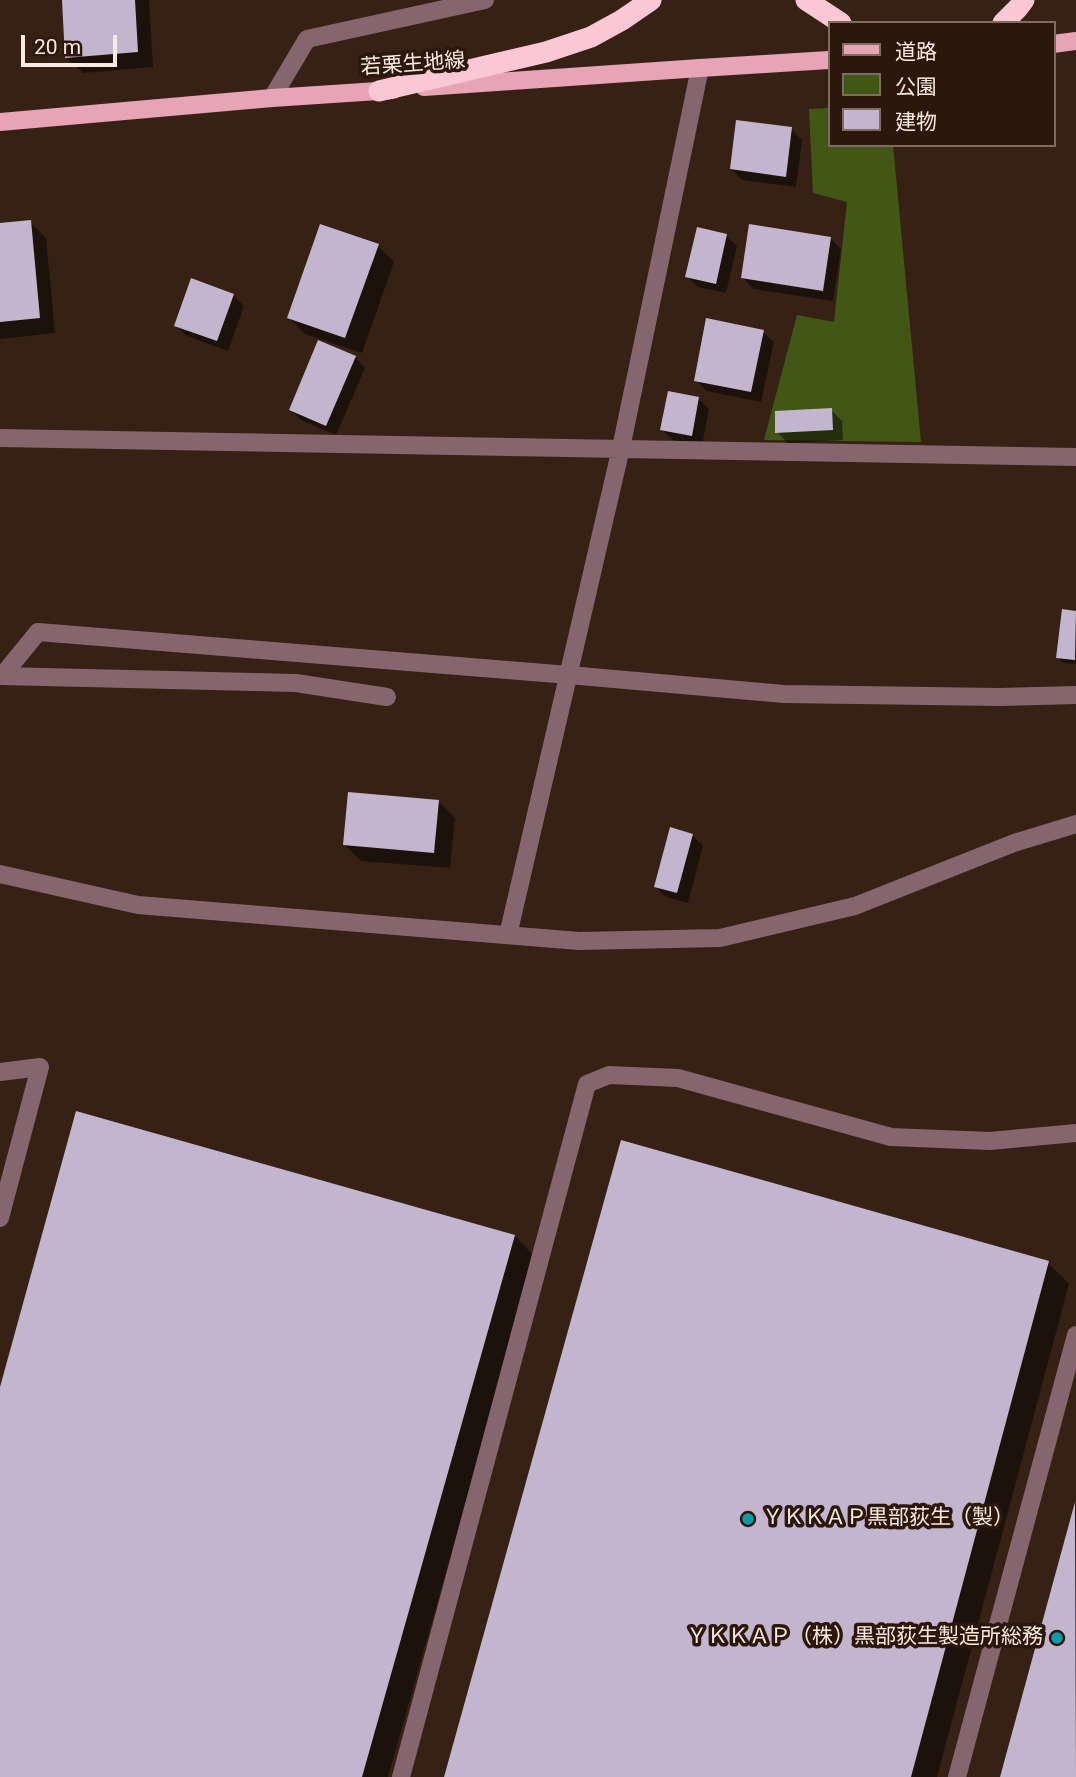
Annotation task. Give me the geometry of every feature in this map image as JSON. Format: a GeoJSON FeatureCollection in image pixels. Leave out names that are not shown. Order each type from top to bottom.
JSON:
{"type":"FeatureCollection","features":[{"type":"Feature","properties":{"kind":"highway"},"geometry":{"type":"LineString","coordinates":[[379,90],[546,52],[591,37],[651,0]]}},
{"type":"Feature","properties":{"kind":"highway"},"geometry":{"type":"LineString","coordinates":[[806,0],[838,21]]}},
{"type":"Feature","properties":{"kind":"highway"},"geometry":{"type":"LineString","coordinates":[[1005,21],[1024,0]]}},
{"type":"Feature","properties":{"kind":"main road"},"geometry":{"type":"LineString","coordinates":[[1055,44],[1076,41]]}},
{"type":"Feature","properties":{"kind":"main road","name":"若栗生地線"},"geometry":{"type":"LineString","coordinates":[[0,122],[272,98],[828,60]]}},
{"type":"Feature","properties":{"kind":"street"},"geometry":{"type":"LineString","coordinates":[[272,98],[307,39],[485,0]]}},
{"type":"Feature","properties":{"kind":"street"},"geometry":{"type":"LineString","coordinates":[[508,935],[621,448],[700,68]]}},
{"type":"Feature","properties":{"kind":"street"},"geometry":{"type":"LineString","coordinates":[[0,439],[1076,457]]}},
{"type":"Feature","properties":{"kind":"street"},"geometry":{"type":"LineString","coordinates":[[1,676],[38,632],[784,694],[1000,697],[1076,695]]}},
{"type":"Feature","properties":{"kind":"street"},"geometry":{"type":"LineString","coordinates":[[1,676],[296,683],[387,697]]}},
{"type":"Feature","properties":{"kind":"street"},"geometry":{"type":"LineString","coordinates":[[0,874],[138,905],[579,941],[720,938],[855,906],[1014,843],[1076,824]]}},
{"type":"Feature","properties":{"kind":"street"},"geometry":{"type":"LineString","coordinates":[[0,1072],[40,1067],[0,1218]]}},
{"type":"Feature","properties":{"kind":"street"},"geometry":{"type":"LineString","coordinates":[[401,1777],[587,1084],[609,1075],[678,1078],[891,1137],[990,1141],[1076,1133]]}},
{"type":"Feature","properties":{"kind":"street"},"geometry":{"type":"LineString","coordinates":[[957,1777],[1076,1335]]}},
{"type":"Feature","properties":{"kind":"green space"},"geometry":{"type":"Polygon","coordinates":[[[828,108],[828,147],[893,147],[921,442],[764,440],[797,315],[834,322],[847,202],[813,193],[809,109],[828,108]]]}},
{"type":"Feature","properties":{"kind":"building"},"geometry":{"type":"Polygon","coordinates":[[[62,0],[135,0],[138,52],[65,58],[62,0]]]}},
{"type":"Feature","properties":{"kind":"building"},"geometry":{"type":"Polygon","coordinates":[[[736,120],[792,127],[786,177],[730,169],[736,120]]]}},
{"type":"Feature","properties":{"kind":"building"},"geometry":{"type":"Polygon","coordinates":[[[31,220],[40,318],[0,322],[0,223],[31,220]]]}},
{"type":"Feature","properties":{"kind":"building"},"geometry":{"type":"Polygon","coordinates":[[[320,224],[379,244],[345,338],[287,318],[320,224]]]}},
{"type":"Feature","properties":{"kind":"building"},"geometry":{"type":"Polygon","coordinates":[[[749,224],[831,237],[823,291],[741,278],[749,224]]]}},
{"type":"Feature","properties":{"kind":"building"},"geometry":{"type":"Polygon","coordinates":[[[697,227],[727,234],[716,284],[685,277],[697,227]]]}},
{"type":"Feature","properties":{"kind":"building"},"geometry":{"type":"Polygon","coordinates":[[[191,278],[234,294],[217,341],[174,326],[191,278]]]}},
{"type":"Feature","properties":{"kind":"building"},"geometry":{"type":"Polygon","coordinates":[[[706,318],[764,330],[751,392],[694,381],[706,318]]]}},
{"type":"Feature","properties":{"kind":"building"},"geometry":{"type":"Polygon","coordinates":[[[318,340],[356,356],[326,426],[289,410],[318,340]]]}},
{"type":"Feature","properties":{"kind":"building"},"geometry":{"type":"Polygon","coordinates":[[[668,391],[699,397],[692,436],[660,430],[668,391]]]}},
{"type":"Feature","properties":{"kind":"building"},"geometry":{"type":"Polygon","coordinates":[[[832,408],[833,430],[775,433],[775,411],[832,408]]]}},
{"type":"Feature","properties":{"kind":"building"},"geometry":{"type":"Polygon","coordinates":[[[1062,609],[1076,611],[1075,660],[1056,658],[1062,609]]]}},
{"type":"Feature","properties":{"kind":"building"},"geometry":{"type":"Polygon","coordinates":[[[348,792],[439,800],[434,853],[343,845],[348,792]]]}},
{"type":"Feature","properties":{"kind":"building"},"geometry":{"type":"Polygon","coordinates":[[[670,827],[693,834],[677,893],[654,887],[670,827]]]}},
{"type":"Feature","properties":{"kind":"building"},"geometry":{"type":"Polygon","coordinates":[[[76,1111],[515,1235],[362,1777],[0,1777],[0,1387],[76,1111]]]}},
{"type":"Feature","properties":{"kind":"building","name":"ＹＫＫＡＰ黒部荻生（製）"},"geometry":{"type":"Polygon","coordinates":[[[621,1140],[1049,1261],[911,1777],[444,1777],[621,1140]]]}},
{"type":"Feature","properties":{"kind":"building","name":"ＹＫＫＡＰ（株）黒部荻生製造所総務"},"geometry":{"type":"Polygon","coordinates":[[[1075,1502],[1076,1777],[1000,1777],[1075,1502]]]}},
{"type":"Feature","properties":{"kind":"place","name":"ＹＫＫＡＰ黒部荻生（製）"},"geometry":{"type":"Point","coordinates":[748,1519]}},
{"type":"Feature","properties":{"kind":"place","name":"ＹＫＫＡＰ（株）黒部荻生製造所総務"},"geometry":{"type":"Point","coordinates":[1057,1638]}}]}
